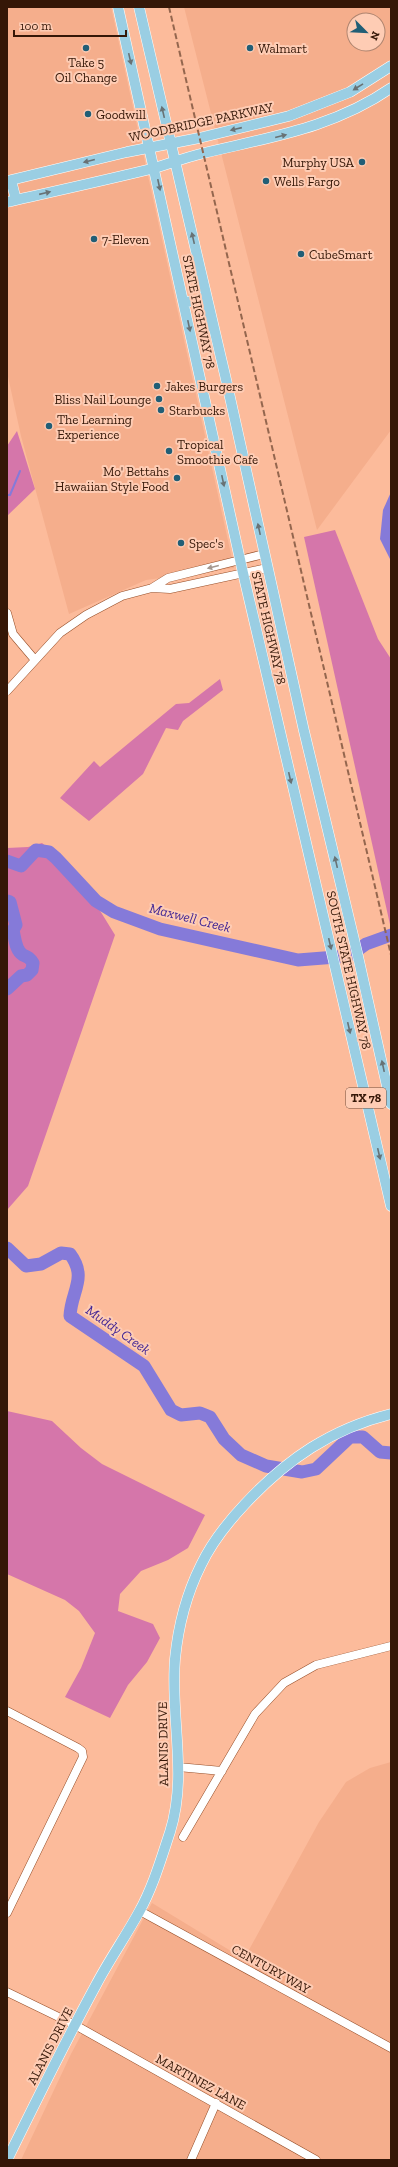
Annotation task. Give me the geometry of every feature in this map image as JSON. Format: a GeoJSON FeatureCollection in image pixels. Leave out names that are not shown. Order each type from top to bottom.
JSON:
{"type":"FeatureCollection","features":[{"type":"Feature","properties":{"kind":"main road","name":"STATE HIGHWAY 78"},"geometry":{"type":"LineString","coordinates":[[118,7],[281,740]]}},
{"type":"Feature","properties":{"kind":"main road","name":"STATE HIGHWAY 78"},"geometry":{"type":"LineString","coordinates":[[139,7],[169,144],[175,162],[225,375],[304,731]]}},
{"type":"Feature","properties":{"kind":"main road","name":"WOODBRIDGE PARKWAY"},"geometry":{"type":"LineString","coordinates":[[9,180],[289,116],[350,92],[391,66]]}},
{"type":"Feature","properties":{"kind":"main road"},"geometry":{"type":"LineString","coordinates":[[9,180],[11,201],[155,168],[203,153],[300,131],[375,99],[391,88]]}},
{"type":"Feature","properties":{"kind":"main road"},"geometry":{"type":"LineString","coordinates":[[313,107],[318,124]]}},
{"type":"Feature","properties":{"kind":"main road"},"geometry":{"type":"LineString","coordinates":[[184,302],[196,300],[199,303],[202,309],[215,363],[225,375]]}},
{"type":"Feature","properties":{"kind":"main road","name":"SOUTH STATE HIGHWAY 78"},"geometry":{"type":"LineString","coordinates":[[304,731],[345,900],[391,1104]]}},
{"type":"Feature","properties":{"kind":"main road","name":"SOUTH STATE HIGHWAY 78"},"geometry":{"type":"LineString","coordinates":[[281,740],[391,1206]]}},
{"type":"Feature","properties":{"kind":"main road","name":"ALANIS DRIVE"},"geometry":{"type":"LineString","coordinates":[[7,2160],[75,2025],[110,1960],[140,1911],[171,1830],[178,1790],[175,1660],[182,1622],[200,1566],[212,1544],[231,1519],[267,1481],[287,1463],[340,1431],[367,1420],[391,1414]]}},
{"type":"Feature","properties":{"kind":"street"},"geometry":{"type":"LineString","coordinates":[[7,691],[60,633],[86,615],[122,596],[152,588],[168,578],[264,554]]}},
{"type":"Feature","properties":{"kind":"street"},"geometry":{"type":"LineString","coordinates":[[152,588],[170,589],[267,568]]}},
{"type":"Feature","properties":{"kind":"street"},"geometry":{"type":"LineString","coordinates":[[186,573],[189,585]]}},
{"type":"Feature","properties":{"kind":"street"},"geometry":{"type":"LineString","coordinates":[[7,613],[13,634],[35,660]]}},
{"type":"Feature","properties":{"kind":"street"},"geometry":{"type":"LineString","coordinates":[[183,1837],[255,1714],[284,1683],[316,1665],[391,1646]]}},
{"type":"Feature","properties":{"kind":"street"},"geometry":{"type":"LineString","coordinates":[[7,1711],[78,1748],[82,1751],[83,1757],[7,1913]]}},
{"type":"Feature","properties":{"kind":"street"},"geometry":{"type":"LineString","coordinates":[[178,1767],[222,1771]]}},
{"type":"Feature","properties":{"kind":"street","name":"CENTURY WAY"},"geometry":{"type":"LineString","coordinates":[[140,1911],[391,2048]]}},
{"type":"Feature","properties":{"kind":"street","name":"MARTINEZ LANE"},"geometry":{"type":"LineString","coordinates":[[7,1992],[75,2025],[316,2160]]}},
{"type":"Feature","properties":{"kind":"street"},"geometry":{"type":"LineString","coordinates":[[190,2160],[216,2104]]}},
{"type":"Feature","properties":{"kind":"shaded area"},"geometry":{"type":"Polygon","coordinates":[[[7,7],[111,7],[234,568],[146,580],[69,614],[21,436],[7,372],[7,7]]]}},
{"type":"Feature","properties":{"kind":"shaded area"},"geometry":{"type":"Polygon","coordinates":[[[184,7],[391,7],[391,430],[317,530],[184,7]]]}},
{"type":"Feature","properties":{"kind":"shaded area"},"geometry":{"type":"Polygon","coordinates":[[[17,431],[35,489],[7,516],[7,446],[17,431]]]}},
{"type":"Feature","properties":{"kind":"shaded area"},"geometry":{"type":"Polygon","coordinates":[[[391,492],[391,561],[380,539],[383,510],[391,492]]]}},
{"type":"Feature","properties":{"kind":"shaded area"},"geometry":{"type":"Polygon","coordinates":[[[335,530],[378,639],[391,659],[391,929],[304,537],[335,530]]]}},
{"type":"Feature","properties":{"kind":"shaded area"},"geometry":{"type":"Polygon","coordinates":[[[220,679],[223,690],[183,721],[178,730],[166,728],[143,774],[89,821],[60,798],[94,761],[100,767],[176,704],[189,703],[220,679]]]}},
{"type":"Feature","properties":{"kind":"shaded area"},"geometry":{"type":"Polygon","coordinates":[[[42,843],[75,870],[115,935],[28,1186],[7,1210],[7,848],[28,847],[42,843]]]}},
{"type":"Feature","properties":{"kind":"shaded area"},"geometry":{"type":"Polygon","coordinates":[[[7,1411],[52,1421],[81,1448],[102,1464],[205,1515],[188,1548],[168,1560],[141,1571],[120,1594],[118,1611],[153,1624],[160,1638],[147,1662],[128,1685],[110,1718],[65,1697],[81,1668],[95,1633],[79,1611],[65,1600],[7,1574],[7,1411]]]}},
{"type":"Feature","properties":{"kind":"shaded area"},"geometry":{"type":"Polygon","coordinates":[[[391,1762],[391,2160],[21,2160],[71,2054],[152,1903],[244,1959],[319,1822],[346,1782],[370,1768],[391,1762]]]}},
{"type":"Feature","properties":{"kind":"waterway"},"geometry":{"type":"LineString","coordinates":[[7,495],[10,495],[20,471]]}},
{"type":"Feature","properties":{"kind":"waterway","name":"Maxwell Creek"},"geometry":{"type":"LineString","coordinates":[[7,861],[21,866],[36,850],[49,852],[96,901],[114,912],[160,929],[298,960],[349,956],[366,944],[391,935]]}},
{"type":"Feature","properties":{"kind":"waterway","name":"Maxwell Creek"},"geometry":{"type":"LineString","coordinates":[[7,901],[10,902],[16,925],[13,930],[18,950],[33,963],[32,970],[27,975],[21,976],[7,989]]}},
{"type":"Feature","properties":{"kind":"waterway","name":"Muddy Creek"},"geometry":{"type":"LineString","coordinates":[[7,1248],[26,1266],[41,1264],[61,1253],[70,1254],[78,1270],[77,1285],[70,1316],[144,1366],[171,1410],[181,1415],[200,1413],[210,1417],[224,1439],[241,1455],[266,1466],[302,1472],[316,1469],[350,1437],[363,1437],[380,1452],[391,1453]]}},
{"type":"Feature","properties":{"kind":"railway"},"geometry":{"type":"LineString","coordinates":[[169,7],[391,955]]}},
{"type":"Feature","properties":{"kind":"place","name":"Take 5 Oil Change"},"geometry":{"type":"Point","coordinates":[86,48]}},
{"type":"Feature","properties":{"kind":"place","name":"Walmart"},"geometry":{"type":"Point","coordinates":[250,48]}},
{"type":"Feature","properties":{"kind":"place","name":"Goodwill"},"geometry":{"type":"Point","coordinates":[88,114]}},
{"type":"Feature","properties":{"kind":"place","name":"Murphy USA"},"geometry":{"type":"Point","coordinates":[362,162]}},
{"type":"Feature","properties":{"kind":"place","name":"Wells Fargo"},"geometry":{"type":"Point","coordinates":[266,181]}},
{"type":"Feature","properties":{"kind":"place","name":"7-Eleven"},"geometry":{"type":"Point","coordinates":[94,239]}},
{"type":"Feature","properties":{"kind":"place","name":"CubeSmart"},"geometry":{"type":"Point","coordinates":[301,254]}},
{"type":"Feature","properties":{"kind":"place","name":"Jakes Burgers"},"geometry":{"type":"Point","coordinates":[157,386]}},
{"type":"Feature","properties":{"kind":"place","name":"Bliss Nail Lounge"},"geometry":{"type":"Point","coordinates":[159,399]}},
{"type":"Feature","properties":{"kind":"place","name":"Starbucks"},"geometry":{"type":"Point","coordinates":[161,410]}},
{"type":"Feature","properties":{"kind":"place","name":"The Learning Experience"},"geometry":{"type":"Point","coordinates":[49,426]}},
{"type":"Feature","properties":{"kind":"place","name":"Tropical Smoothie Cafe"},"geometry":{"type":"Point","coordinates":[169,451]}},
{"type":"Feature","properties":{"kind":"place","name":"Mo' Bettahs Hawaiian Style Food"},"geometry":{"type":"Point","coordinates":[177,478]}},
{"type":"Feature","properties":{"kind":"place","name":"Spec's"},"geometry":{"type":"Point","coordinates":[181,543]}}]}
